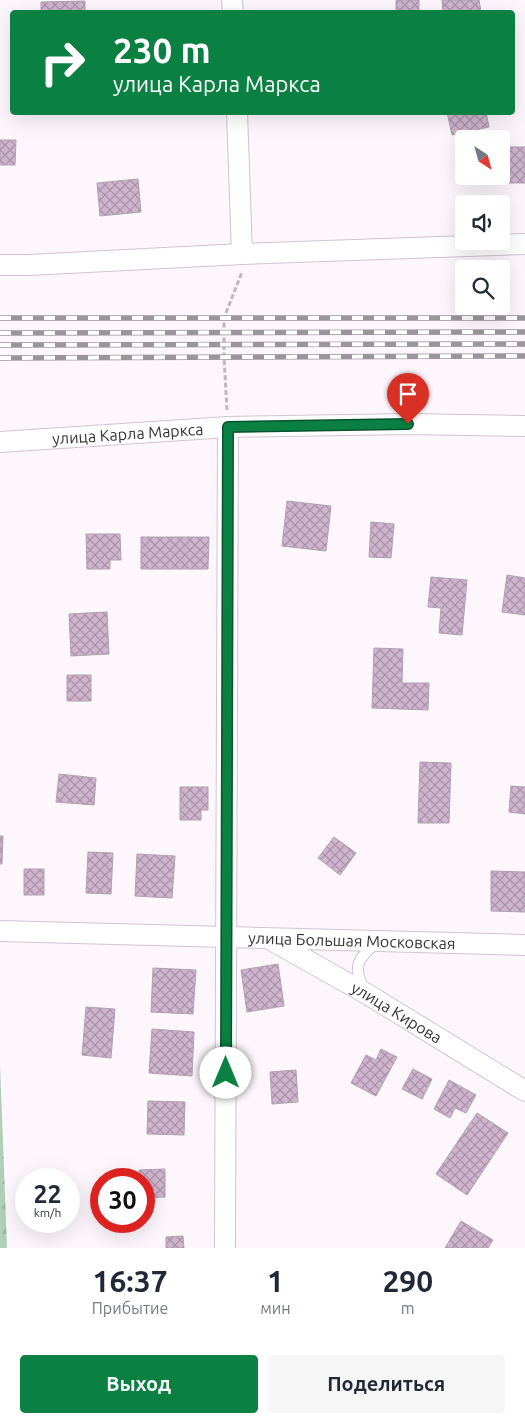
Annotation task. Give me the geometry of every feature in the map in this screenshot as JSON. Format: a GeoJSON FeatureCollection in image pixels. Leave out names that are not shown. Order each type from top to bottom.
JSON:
{"type":"FeatureCollection","features":[{"type":"Feature","properties":{"kind":"street"},"geometry":{"type":"LineString","coordinates":[[236,115],[242,254]]}},
{"type":"Feature","properties":{"kind":"street"},"geometry":{"type":"LineString","coordinates":[[0,265],[525,244]]}},
{"type":"Feature","properties":{"kind":"street","name":"улица Карла Маркса"},"geometry":{"type":"LineString","coordinates":[[0,442],[228,427],[408,424],[525,426]]}},
{"type":"Feature","properties":{"kind":"street"},"geometry":{"type":"LineString","coordinates":[[225,1248],[228,427]]}},
{"type":"Feature","properties":{"kind":"street","name":"улица Большая Московская"},"geometry":{"type":"LineString","coordinates":[[0,931],[525,945]]}},
{"type":"Feature","properties":{"kind":"street","name":"улица Кирова"},"geometry":{"type":"LineString","coordinates":[[267,938],[366,994],[525,1090]]}},
{"type":"Feature","properties":{"kind":"lane"},"geometry":{"type":"LineString","coordinates":[[366,994],[358,978],[357,965],[365,952],[378,941]]}},
{"type":"Feature","properties":{"kind":"path"},"geometry":{"type":"LineString","coordinates":[[228,427],[224,318],[242,273],[242,254]]}},
{"type":"Feature","properties":{"kind":"green space"},"geometry":{"type":"Polygon","coordinates":[[[0,1064],[7,1248],[0,1248],[0,1064]]]}},
{"type":"Feature","properties":{"kind":"building"},"geometry":{"type":"Polygon","coordinates":[[[396,0],[419,0],[419,10],[396,10],[396,0]]]}},
{"type":"Feature","properties":{"kind":"building"},"geometry":{"type":"Polygon","coordinates":[[[442,0],[479,0],[481,10],[443,10],[442,0]]]}},
{"type":"Feature","properties":{"kind":"building"},"geometry":{"type":"Polygon","coordinates":[[[85,1],[85,10],[41,10],[41,2],[85,1]]]}},
{"type":"Feature","properties":{"kind":"building"},"geometry":{"type":"Polygon","coordinates":[[[448,115],[487,115],[489,127],[475,130],[455,130],[455,134],[452,135],[448,115]]]}},
{"type":"Feature","properties":{"kind":"building"},"geometry":{"type":"Polygon","coordinates":[[[0,140],[16,140],[15,165],[0,165],[0,140]]]}},
{"type":"Feature","properties":{"kind":"building"},"geometry":{"type":"Polygon","coordinates":[[[510,147],[525,147],[525,183],[510,183],[510,147]]]}},
{"type":"Feature","properties":{"kind":"building"},"geometry":{"type":"Polygon","coordinates":[[[138,179],[141,212],[100,216],[97,183],[138,179]]]}},
{"type":"Feature","properties":{"kind":"building"},"geometry":{"type":"Polygon","coordinates":[[[287,501],[331,506],[326,551],[282,546],[287,501]]]}},
{"type":"Feature","properties":{"kind":"building"},"geometry":{"type":"Polygon","coordinates":[[[371,522],[394,524],[391,558],[369,557],[371,522]]]}},
{"type":"Feature","properties":{"kind":"building"},"geometry":{"type":"Polygon","coordinates":[[[86,534],[120,534],[121,560],[110,560],[110,569],[87,569],[86,534]]]}},
{"type":"Feature","properties":{"kind":"building"},"geometry":{"type":"Polygon","coordinates":[[[141,537],[209,537],[208,569],[141,569],[141,537]]]}},
{"type":"Feature","properties":{"kind":"building"},"geometry":{"type":"Polygon","coordinates":[[[507,575],[525,578],[525,615],[502,612],[507,575]]]}},
{"type":"Feature","properties":{"kind":"building"},"geometry":{"type":"Polygon","coordinates":[[[431,577],[467,580],[462,635],[439,633],[441,608],[428,607],[431,577]]]}},
{"type":"Feature","properties":{"kind":"building"},"geometry":{"type":"Polygon","coordinates":[[[107,612],[109,654],[71,656],[69,614],[107,612]]]}},
{"type":"Feature","properties":{"kind":"building"},"geometry":{"type":"Polygon","coordinates":[[[374,648],[403,649],[402,683],[429,683],[428,710],[372,708],[374,648]]]}},
{"type":"Feature","properties":{"kind":"building"},"geometry":{"type":"Polygon","coordinates":[[[67,675],[91,675],[91,701],[67,701],[67,675]]]}},
{"type":"Feature","properties":{"kind":"building"},"geometry":{"type":"Polygon","coordinates":[[[420,762],[451,763],[449,823],[418,823],[420,762]]]}},
{"type":"Feature","properties":{"kind":"building"},"geometry":{"type":"Polygon","coordinates":[[[59,774],[96,778],[94,805],[56,802],[59,774]]]}},
{"type":"Feature","properties":{"kind":"building"},"geometry":{"type":"Polygon","coordinates":[[[511,786],[525,787],[525,814],[509,812],[511,786]]]}},
{"type":"Feature","properties":{"kind":"building"},"geometry":{"type":"Polygon","coordinates":[[[180,787],[208,787],[208,810],[201,810],[201,820],[180,820],[180,787]]]}},
{"type":"Feature","properties":{"kind":"building"},"geometry":{"type":"Polygon","coordinates":[[[0,836],[3,836],[2,864],[0,864],[0,836]]]}},
{"type":"Feature","properties":{"kind":"building"},"geometry":{"type":"Polygon","coordinates":[[[334,837],[356,853],[340,875],[318,858],[334,837]]]}},
{"type":"Feature","properties":{"kind":"building"},"geometry":{"type":"Polygon","coordinates":[[[88,852],[113,853],[111,894],[86,893],[88,852]]]}},
{"type":"Feature","properties":{"kind":"building"},"geometry":{"type":"Polygon","coordinates":[[[137,854],[175,856],[172,898],[135,896],[137,854]]]}},
{"type":"Feature","properties":{"kind":"building"},"geometry":{"type":"Polygon","coordinates":[[[24,869],[44,869],[44,895],[24,895],[24,869]]]}},
{"type":"Feature","properties":{"kind":"building"},"geometry":{"type":"Polygon","coordinates":[[[491,871],[525,872],[525,912],[491,911],[491,871]]]}},
{"type":"Feature","properties":{"kind":"building"},"geometry":{"type":"Polygon","coordinates":[[[278,964],[284,1006],[247,1012],[241,970],[278,964]]]}},
{"type":"Feature","properties":{"kind":"building"},"geometry":{"type":"Polygon","coordinates":[[[153,968],[196,970],[193,1014],[151,1012],[153,968]]]}},
{"type":"Feature","properties":{"kind":"building"},"geometry":{"type":"Polygon","coordinates":[[[86,1007],[115,1009],[111,1058],[82,1055],[86,1007]]]}},
{"type":"Feature","properties":{"kind":"building"},"geometry":{"type":"Polygon","coordinates":[[[152,1029],[194,1032],[192,1076],[149,1073],[152,1029]]]}},
{"type":"Feature","properties":{"kind":"building"},"geometry":{"type":"Polygon","coordinates":[[[381,1049],[397,1057],[376,1096],[351,1083],[366,1055],[376,1060],[381,1049]]]}},
{"type":"Feature","properties":{"kind":"building"},"geometry":{"type":"Polygon","coordinates":[[[413,1069],[432,1079],[422,1099],[402,1089],[413,1069]]]}},
{"type":"Feature","properties":{"kind":"building"},"geometry":{"type":"Polygon","coordinates":[[[296,1070],[298,1102],[272,1104],[270,1072],[296,1070]]]}},
{"type":"Feature","properties":{"kind":"building"},"geometry":{"type":"Polygon","coordinates":[[[449,1080],[476,1095],[466,1113],[455,1108],[450,1118],[434,1109],[449,1080]]]}},
{"type":"Feature","properties":{"kind":"building"},"geometry":{"type":"Polygon","coordinates":[[[148,1101],[185,1102],[184,1135],[147,1134],[148,1101]]]}},
{"type":"Feature","properties":{"kind":"building"},"geometry":{"type":"Polygon","coordinates":[[[477,1113],[508,1133],[467,1195],[436,1174],[477,1113]]]}},
{"type":"Feature","properties":{"kind":"building"},"geometry":{"type":"Polygon","coordinates":[[[155,1169],[165,1169],[165,1197],[155,1197],[155,1169]]]}},
{"type":"Feature","properties":{"kind":"building"},"geometry":{"type":"Polygon","coordinates":[[[461,1221],[493,1240],[488,1248],[445,1248],[461,1221]]]}},
{"type":"Feature","properties":{"kind":"building"},"geometry":{"type":"Polygon","coordinates":[[[183,1236],[184,1248],[166,1248],[166,1237],[183,1236]]]}},
{"type":"Feature","properties":{"kind":"railway"},"geometry":{"type":"LineString","coordinates":[[0,318],[525,318]]}},
{"type":"Feature","properties":{"kind":"railway"},"geometry":{"type":"LineString","coordinates":[[0,333],[525,332]]}},
{"type":"Feature","properties":{"kind":"railway"},"geometry":{"type":"LineString","coordinates":[[0,345],[525,344]]}},
{"type":"Feature","properties":{"kind":"railway"},"geometry":{"type":"LineString","coordinates":[[0,358],[525,356]]}},
{"type":"Feature","properties":{"kind":"route"},"geometry":{"type":"LineString","coordinates":[[226,1073],[228,427],[408,424]]}}]}
